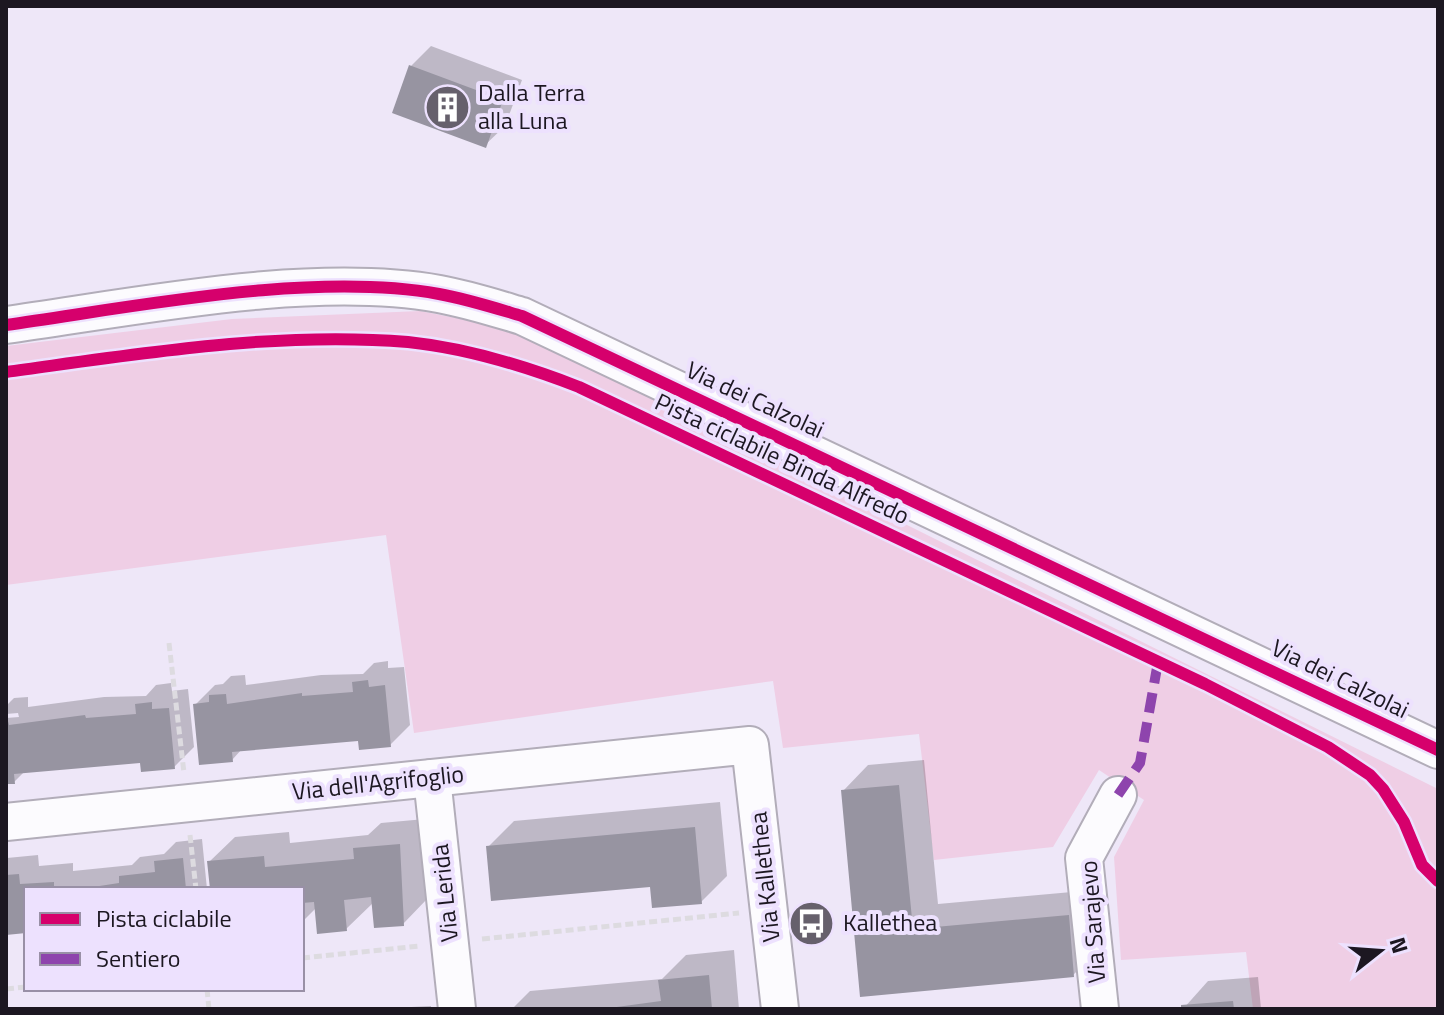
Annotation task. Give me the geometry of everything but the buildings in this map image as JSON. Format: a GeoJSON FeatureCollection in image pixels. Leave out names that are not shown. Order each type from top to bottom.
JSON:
{"type":"FeatureCollection","features":[{"type":"Feature","properties":{"kind":"street","name":"Via dei Calzolai"},"geometry":{"type":"LineString","coordinates":[[6,325],[252,293],[320,289],[439,294],[522,316],[1438,750]]}},
{"type":"Feature","properties":{"kind":"street","name":"Via dell'Agrifoglio"},"geometry":{"type":"LineString","coordinates":[[6,822],[750,745]]}},
{"type":"Feature","properties":{"kind":"street","name":"Via Kallethea"},"geometry":{"type":"LineString","coordinates":[[750,745],[780,1009]]}},
{"type":"Feature","properties":{"kind":"street","name":"Via Lerida"},"geometry":{"type":"LineString","coordinates":[[432,778],[457,1009]]}},
{"type":"Feature","properties":{"kind":"street","name":"Via Sarajevo"},"geometry":{"type":"LineString","coordinates":[[1100,1009],[1084,858],[1118,795]]}},
{"type":"Feature","properties":{"kind":"path"},"geometry":{"type":"LineString","coordinates":[[169,643],[196,887]]}},
{"type":"Feature","properties":{"kind":"path"},"geometry":{"type":"LineString","coordinates":[[304,958],[769,910]]}},
{"type":"Feature","properties":{"kind":"shaded area"},"geometry":{"type":"Polygon","coordinates":[[[420,311],[513,329],[1438,789],[1438,1009],[1253,1009],[1246,952],[1121,960],[1114,857],[1144,800],[1099,770],[1053,847],[934,860],[919,734],[783,748],[773,681],[414,733],[386,535],[6,585],[6,346],[232,319],[420,311]]]}},
{"type":"Feature","properties":{"kind":"marked path"},"geometry":{"type":"LineString","coordinates":[[1118,795],[1140,763],[1158,662]]}},
{"type":"Feature","properties":{"kind":"cycle path","name":"Pista ciclabile Binda Alfredo"},"geometry":{"type":"LineString","coordinates":[[6,325],[223,294],[335,287],[389,288],[439,294],[502,310],[522,316],[1438,750]]}},
{"type":"Feature","properties":{"kind":"cycle path","name":"Pista ciclabile Binda Alfredo"},"geometry":{"type":"LineString","coordinates":[[6,372],[206,346],[358,339],[452,349],[559,379],[1205,684],[1328,747],[1370,775],[1383,789],[1404,822],[1422,865],[1438,881]]}},
{"type":"Feature","properties":{"kind":"place","name":"Dalla Terra alla Luna"},"geometry":{"type":"Point","coordinates":[447,107]}},
{"type":"Feature","properties":{"kind":"place","name":"Kallethea"},"geometry":{"type":"Point","coordinates":[812,923]}}]}
